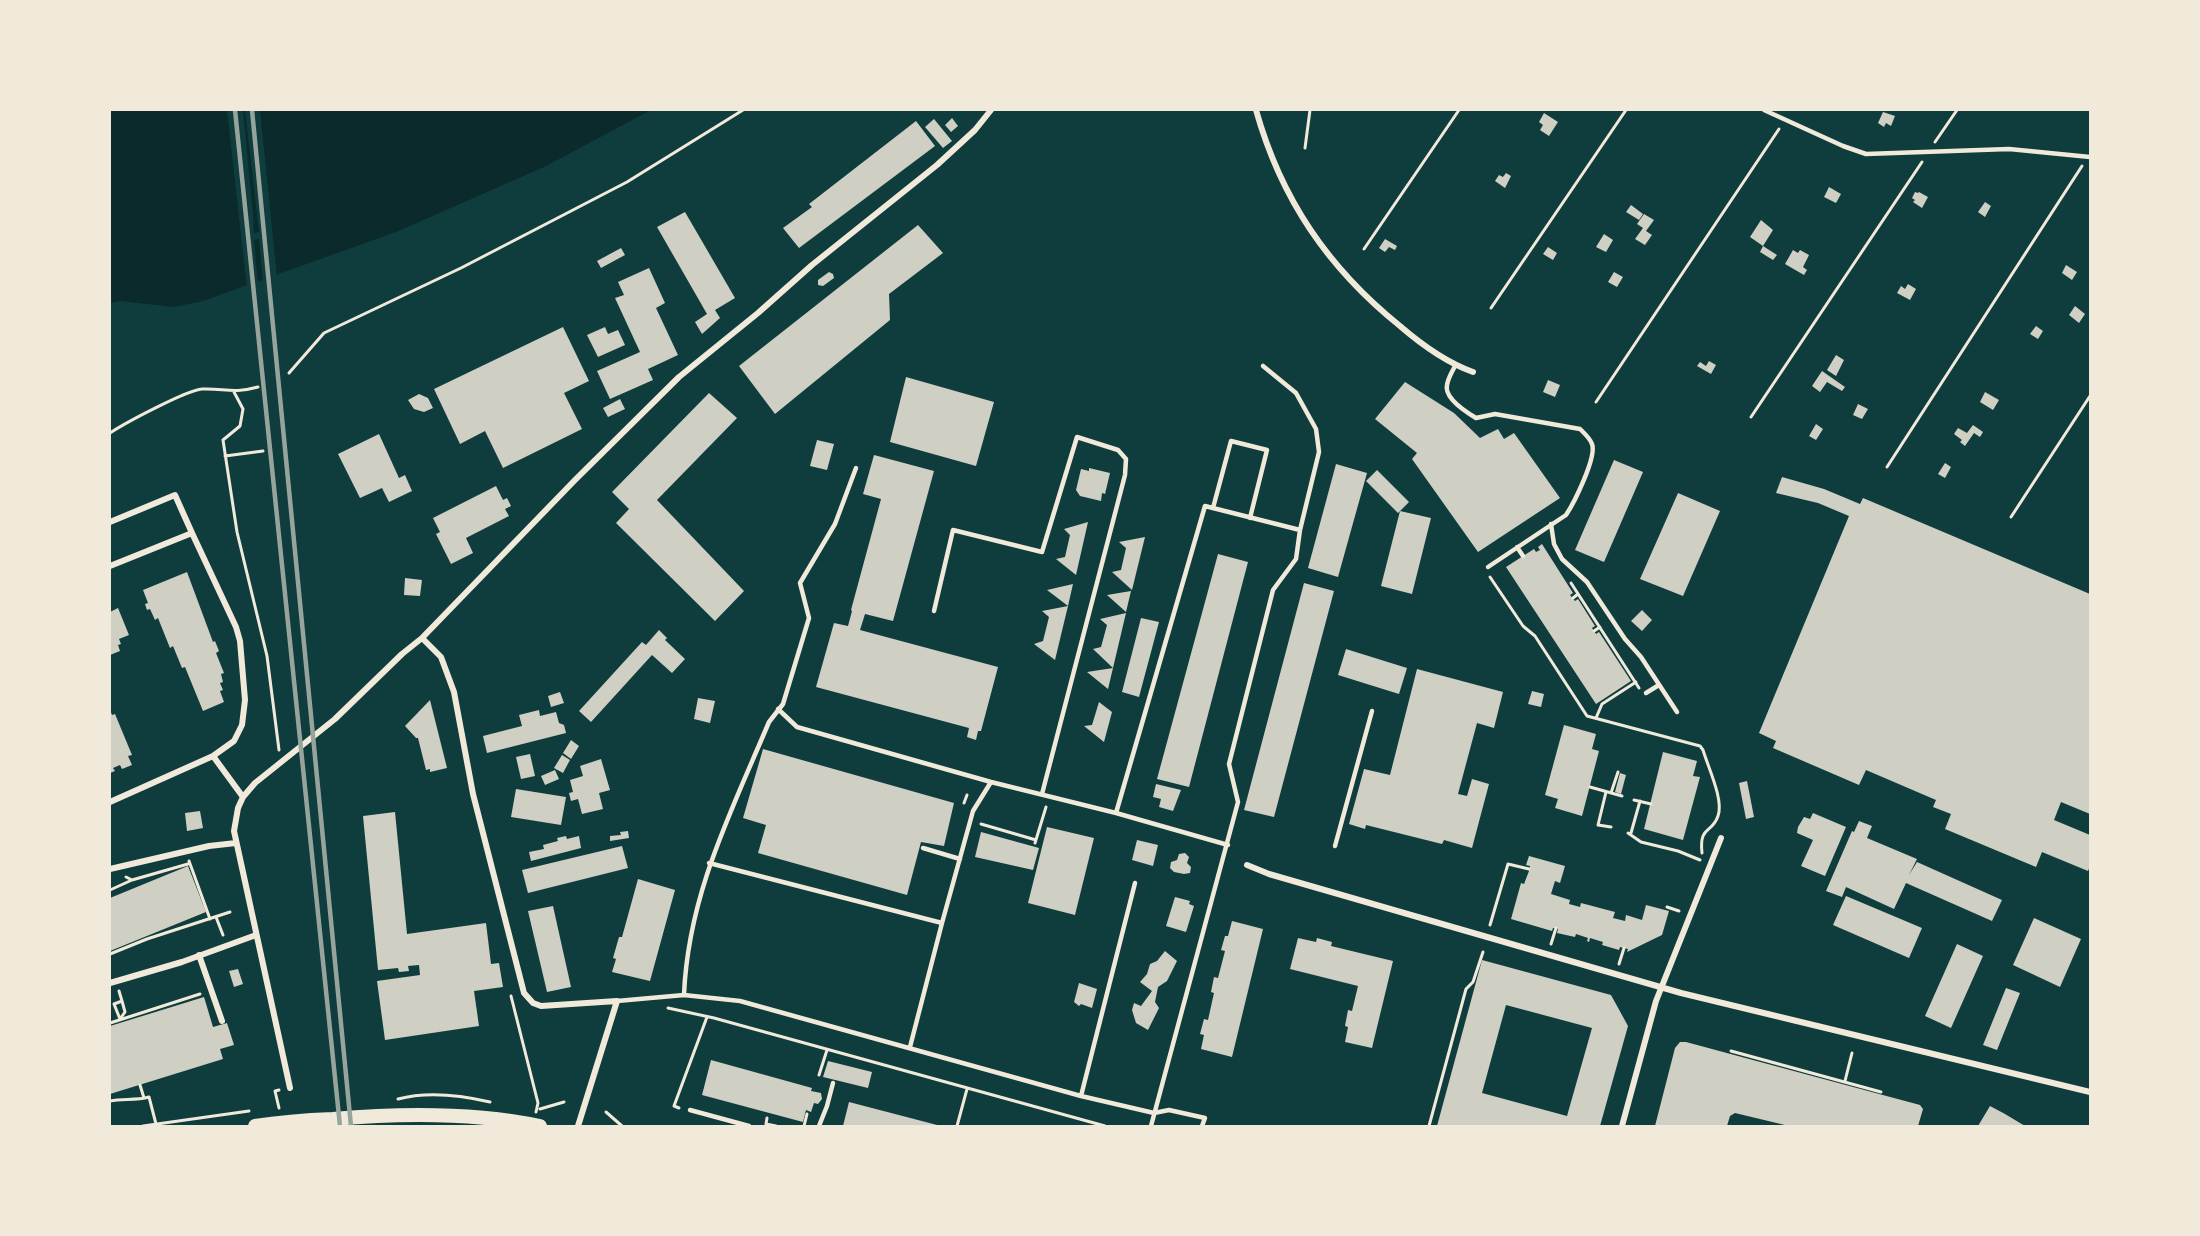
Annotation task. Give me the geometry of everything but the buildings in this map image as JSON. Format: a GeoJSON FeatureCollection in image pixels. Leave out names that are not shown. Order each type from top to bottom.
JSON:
{"type":"FeatureCollection","features":[{"type":"Feature","properties":{"kind":"main road"},"geometry":{"type":"LineString","coordinates":[[255,1126],[322,1119],[401,1115],[475,1118],[540,1126]]}},
{"type":"Feature","properties":{"kind":"street"},"geometry":{"type":"LineString","coordinates":[[290,1088],[234,831],[235,820],[243,797],[255,783],[335,719],[402,654],[422,638],[575,480],[679,377],[758,313],[812,265],[937,165],[975,130],[991,110]]}},
{"type":"Feature","properties":{"kind":"street"},"geometry":{"type":"LineString","coordinates":[[1256,110],[1288,194],[1338,267],[1353,285],[1388,317],[1433,352],[1455,366],[1473,372]]}},
{"type":"Feature","properties":{"kind":"street"},"geometry":{"type":"LineString","coordinates":[[110,522],[176,495],[236,627],[240,641],[245,700],[242,725],[234,741],[213,756],[110,802]]}},
{"type":"Feature","properties":{"kind":"street"},"geometry":{"type":"LineString","coordinates":[[110,566],[192,533]]}},
{"type":"Feature","properties":{"kind":"street"},"geometry":{"type":"LineString","coordinates":[[422,638],[441,657],[454,692],[473,794],[524,993],[533,1003],[541,1006],[617,1001],[578,1126]]}},
{"type":"Feature","properties":{"kind":"street"},"geometry":{"type":"LineString","coordinates":[[213,756],[243,797]]}},
{"type":"Feature","properties":{"kind":"street"},"geometry":{"type":"LineString","coordinates":[[1622,1126],[1661,987],[1721,838]]}},
{"type":"Feature","properties":{"kind":"street"},"geometry":{"type":"LineString","coordinates":[[110,869],[185,851],[236,843]]}},
{"type":"Feature","properties":{"kind":"street"},"geometry":{"type":"LineString","coordinates":[[1247,865],[1269,874],[1761,1014],[2091,1092]]}},
{"type":"Feature","properties":{"kind":"street"},"geometry":{"type":"LineString","coordinates":[[113,982],[200,955],[256,934]]}},
{"type":"Feature","properties":{"kind":"street"},"geometry":{"type":"LineString","coordinates":[[200,955],[222,1021]]}},
{"type":"Feature","properties":{"kind":"lane"},"geometry":{"type":"LineString","coordinates":[[1764,110],[1866,154],[2009,149],[2090,157]]}},
{"type":"Feature","properties":{"kind":"lane"},"geometry":{"type":"LineString","coordinates":[[1151,1126],[1238,802],[1229,765],[1273,590],[1296,559],[1300,530],[1319,452],[1316,429],[1296,393],[1263,366]]}},
{"type":"Feature","properties":{"kind":"lane"},"geometry":{"type":"LineString","coordinates":[[1455,366],[1447,384],[1447,391],[1467,413],[1476,418],[1495,414],[1580,429],[1593,444],[1593,454],[1572,506],[1566,515],[1486,568]]}},
{"type":"Feature","properties":{"kind":"lane"},"geometry":{"type":"LineString","coordinates":[[934,611],[953,530],[1042,552],[1077,437],[1118,450],[1126,459],[1125,475],[1042,794]]}},
{"type":"Feature","properties":{"kind":"lane"},"geometry":{"type":"LineString","coordinates":[[1213,508],[1231,441],[1267,450],[1250,518]]}},
{"type":"Feature","properties":{"kind":"lane"},"geometry":{"type":"LineString","coordinates":[[684,995],[689,938],[709,862],[769,722],[783,704],[809,618],[800,583],[835,524],[856,468]]}},
{"type":"Feature","properties":{"kind":"lane"},"geometry":{"type":"LineString","coordinates":[[1116,813],[1205,506],[1300,530]]}},
{"type":"Feature","properties":{"kind":"lane"},"geometry":{"type":"LineString","coordinates":[[1551,524],[1554,544],[1562,559],[1587,582],[1677,712]]}},
{"type":"Feature","properties":{"kind":"lane"},"geometry":{"type":"LineString","coordinates":[[1517,547],[1523,556]]}},
{"type":"Feature","properties":{"kind":"lane"},"geometry":{"type":"LineString","coordinates":[[1645,694],[1659,685]]}},
{"type":"Feature","properties":{"kind":"lane"},"geometry":{"type":"LineString","coordinates":[[778,710],[797,727],[991,782],[1116,813],[1228,845]]}},
{"type":"Feature","properties":{"kind":"lane"},"geometry":{"type":"LineString","coordinates":[[1335,846],[1372,711]]}},
{"type":"Feature","properties":{"kind":"lane"},"geometry":{"type":"LineString","coordinates":[[910,1047],[973,811],[991,782]]}},
{"type":"Feature","properties":{"kind":"lane"},"geometry":{"type":"LineString","coordinates":[[923,848],[960,859]]}},
{"type":"Feature","properties":{"kind":"lane"},"geometry":{"type":"LineString","coordinates":[[709,862],[942,923]]}},
{"type":"Feature","properties":{"kind":"lane"},"geometry":{"type":"LineString","coordinates":[[1081,1096],[1136,883]]}},
{"type":"Feature","properties":{"kind":"lane"},"geometry":{"type":"LineString","coordinates":[[617,1001],[684,995],[740,1001],[1081,1096],[1154,1113],[1170,1110],[1204,1118],[1202,1126]]}},
{"type":"Feature","properties":{"kind":"lane"},"geometry":{"type":"LineString","coordinates":[[819,1126],[833,1083]]}},
{"type":"Feature","properties":{"kind":"lane"},"geometry":{"type":"LineString","coordinates":[[690,1110],[749,1126]]}},
{"type":"Feature","properties":{"kind":"path"},"geometry":{"type":"LineString","coordinates":[[289,373],[324,333],[461,268],[627,182],[742,110]]}},
{"type":"Feature","properties":{"kind":"path"},"geometry":{"type":"LineString","coordinates":[[1305,148],[1310,110]]}},
{"type":"Feature","properties":{"kind":"path"},"geometry":{"type":"LineString","coordinates":[[1364,249],[1459,110]]}},
{"type":"Feature","properties":{"kind":"path"},"geometry":{"type":"LineString","coordinates":[[1491,308],[1626,110]]}},
{"type":"Feature","properties":{"kind":"path"},"geometry":{"type":"LineString","coordinates":[[1750,417],[1957,110]]}},
{"type":"Feature","properties":{"kind":"path"},"geometry":{"type":"LineString","coordinates":[[1596,402],[1785,119]]}},
{"type":"Feature","properties":{"kind":"path"},"geometry":{"type":"LineString","coordinates":[[1887,466],[2090,157]]}},
{"type":"Feature","properties":{"kind":"path"},"geometry":{"type":"LineString","coordinates":[[110,433],[201,389],[234,392],[258,387]]}},
{"type":"Feature","properties":{"kind":"path"},"geometry":{"type":"LineString","coordinates":[[234,392],[243,408],[240,426],[223,440],[225,456],[237,532],[267,656],[279,751]]}},
{"type":"Feature","properties":{"kind":"path"},"geometry":{"type":"LineString","coordinates":[[2011,517],[2091,396]]}},
{"type":"Feature","properties":{"kind":"path"},"geometry":{"type":"LineString","coordinates":[[225,456],[262,452]]}},
{"type":"Feature","properties":{"kind":"path"},"geometry":{"type":"LineString","coordinates":[[1486,568],[1522,626],[1535,636],[1587,716],[1700,746],[1703,750],[1717,794],[1719,813],[1717,820],[1704,832],[1700,860],[1678,851],[1641,842],[1630,833],[1640,801]]}},
{"type":"Feature","properties":{"kind":"path"},"geometry":{"type":"LineString","coordinates":[[1566,576],[1645,694]]}},
{"type":"Feature","properties":{"kind":"path"},"geometry":{"type":"LineString","coordinates":[[1572,598],[1578,594]]}},
{"type":"Feature","properties":{"kind":"path"},"geometry":{"type":"LineString","coordinates":[[1594,631],[1600,627]]}},
{"type":"Feature","properties":{"kind":"path"},"geometry":{"type":"LineString","coordinates":[[1596,718],[1602,704],[1636,682]]}},
{"type":"Feature","properties":{"kind":"path"},"geometry":{"type":"LineString","coordinates":[[1611,827],[1598,825],[1618,772]]}},
{"type":"Feature","properties":{"kind":"path"},"geometry":{"type":"LineString","coordinates":[[1590,787],[1622,796]]}},
{"type":"Feature","properties":{"kind":"path"},"geometry":{"type":"LineString","coordinates":[[970,823],[978,823],[1036,841],[1047,804],[1042,794]]}},
{"type":"Feature","properties":{"kind":"path"},"geometry":{"type":"LineString","coordinates":[[1634,800],[1651,804]]}},
{"type":"Feature","properties":{"kind":"path"},"geometry":{"type":"LineString","coordinates":[[185,851],[210,919]]}},
{"type":"Feature","properties":{"kind":"path"},"geometry":{"type":"LineString","coordinates":[[1489,927],[1508,864],[1529,869]]}},
{"type":"Feature","properties":{"kind":"path"},"geometry":{"type":"LineString","coordinates":[[110,890],[132,880]]}},
{"type":"Feature","properties":{"kind":"path"},"geometry":{"type":"LineString","coordinates":[[1667,907],[1679,911]]}},
{"type":"Feature","properties":{"kind":"path"},"geometry":{"type":"LineString","coordinates":[[110,954],[147,939],[230,912]]}},
{"type":"Feature","properties":{"kind":"path"},"geometry":{"type":"LineString","coordinates":[[216,917],[227,945]]}},
{"type":"Feature","properties":{"kind":"path"},"geometry":{"type":"LineString","coordinates":[[1551,944],[1556,928]]}},
{"type":"Feature","properties":{"kind":"path"},"geometry":{"type":"LineString","coordinates":[[1618,964],[1624,948]]}},
{"type":"Feature","properties":{"kind":"path"},"geometry":{"type":"LineString","coordinates":[[1429,1126],[1466,989],[1473,982],[1483,952]]}},
{"type":"Feature","properties":{"kind":"path"},"geometry":{"type":"LineString","coordinates":[[113,982],[125,1012],[121,1021]]}},
{"type":"Feature","properties":{"kind":"path"},"geometry":{"type":"LineString","coordinates":[[110,1023],[200,995]]}},
{"type":"Feature","properties":{"kind":"path"},"geometry":{"type":"LineString","coordinates":[[511,996],[538,1103],[537,1110]]}},
{"type":"Feature","properties":{"kind":"path"},"geometry":{"type":"LineString","coordinates":[[121,1021],[114,1004],[122,1001]]}},
{"type":"Feature","properties":{"kind":"path"},"geometry":{"type":"LineString","coordinates":[[659,1009],[667,1008],[707,1017],[1105,1126]]}},
{"type":"Feature","properties":{"kind":"path"},"geometry":{"type":"LineString","coordinates":[[680,1108],[674,1106],[707,1017]]}},
{"type":"Feature","properties":{"kind":"path"},"geometry":{"type":"LineString","coordinates":[[819,1076],[827,1050]]}},
{"type":"Feature","properties":{"kind":"path"},"geometry":{"type":"LineString","coordinates":[[1731,1051],[1881,1092]]}},
{"type":"Feature","properties":{"kind":"path"},"geometry":{"type":"LineString","coordinates":[[1845,1081],[1852,1053]]}},
{"type":"Feature","properties":{"kind":"path"},"geometry":{"type":"LineString","coordinates":[[140,1085],[144,1098]]}},
{"type":"Feature","properties":{"kind":"path"},"geometry":{"type":"LineString","coordinates":[[957,1126],[967,1089]]}},
{"type":"Feature","properties":{"kind":"path"},"geometry":{"type":"LineString","coordinates":[[110,1101],[149,1096],[156,1124]]}},
{"type":"Feature","properties":{"kind":"path"},"geometry":{"type":"LineString","coordinates":[[606,1112],[622,1126]]}},
{"type":"Feature","properties":{"kind":"path"},"geometry":{"type":"LineString","coordinates":[[805,1126],[807,1114]]}},
{"type":"Feature","properties":{"kind":"path"},"geometry":{"type":"LineString","coordinates":[[767,1118],[766,1124],[776,1126]]}},
{"type":"Feature","properties":{"kind":"water"},"geometry":{"type":"Polygon","coordinates":[[[110,110],[651,110],[544,167],[396,232],[203,301],[174,307],[120,301],[110,303],[110,110]]]}},
{"type":"Feature","properties":{"kind":"pier"},"geometry":{"type":"Polygon","coordinates":[[[227,110],[243,110],[254,233],[259,232],[245,110],[260,110],[277,277],[263,282],[259,239],[254,240],[258,284],[247,288],[227,110]]]}},
{"type":"Feature","properties":{"kind":"railway"},"geometry":{"type":"LineString","coordinates":[[235,110],[340,1126]]}},
{"type":"Feature","properties":{"kind":"railway"},"geometry":{"type":"LineString","coordinates":[[252,110],[351,1126]]}}]}
